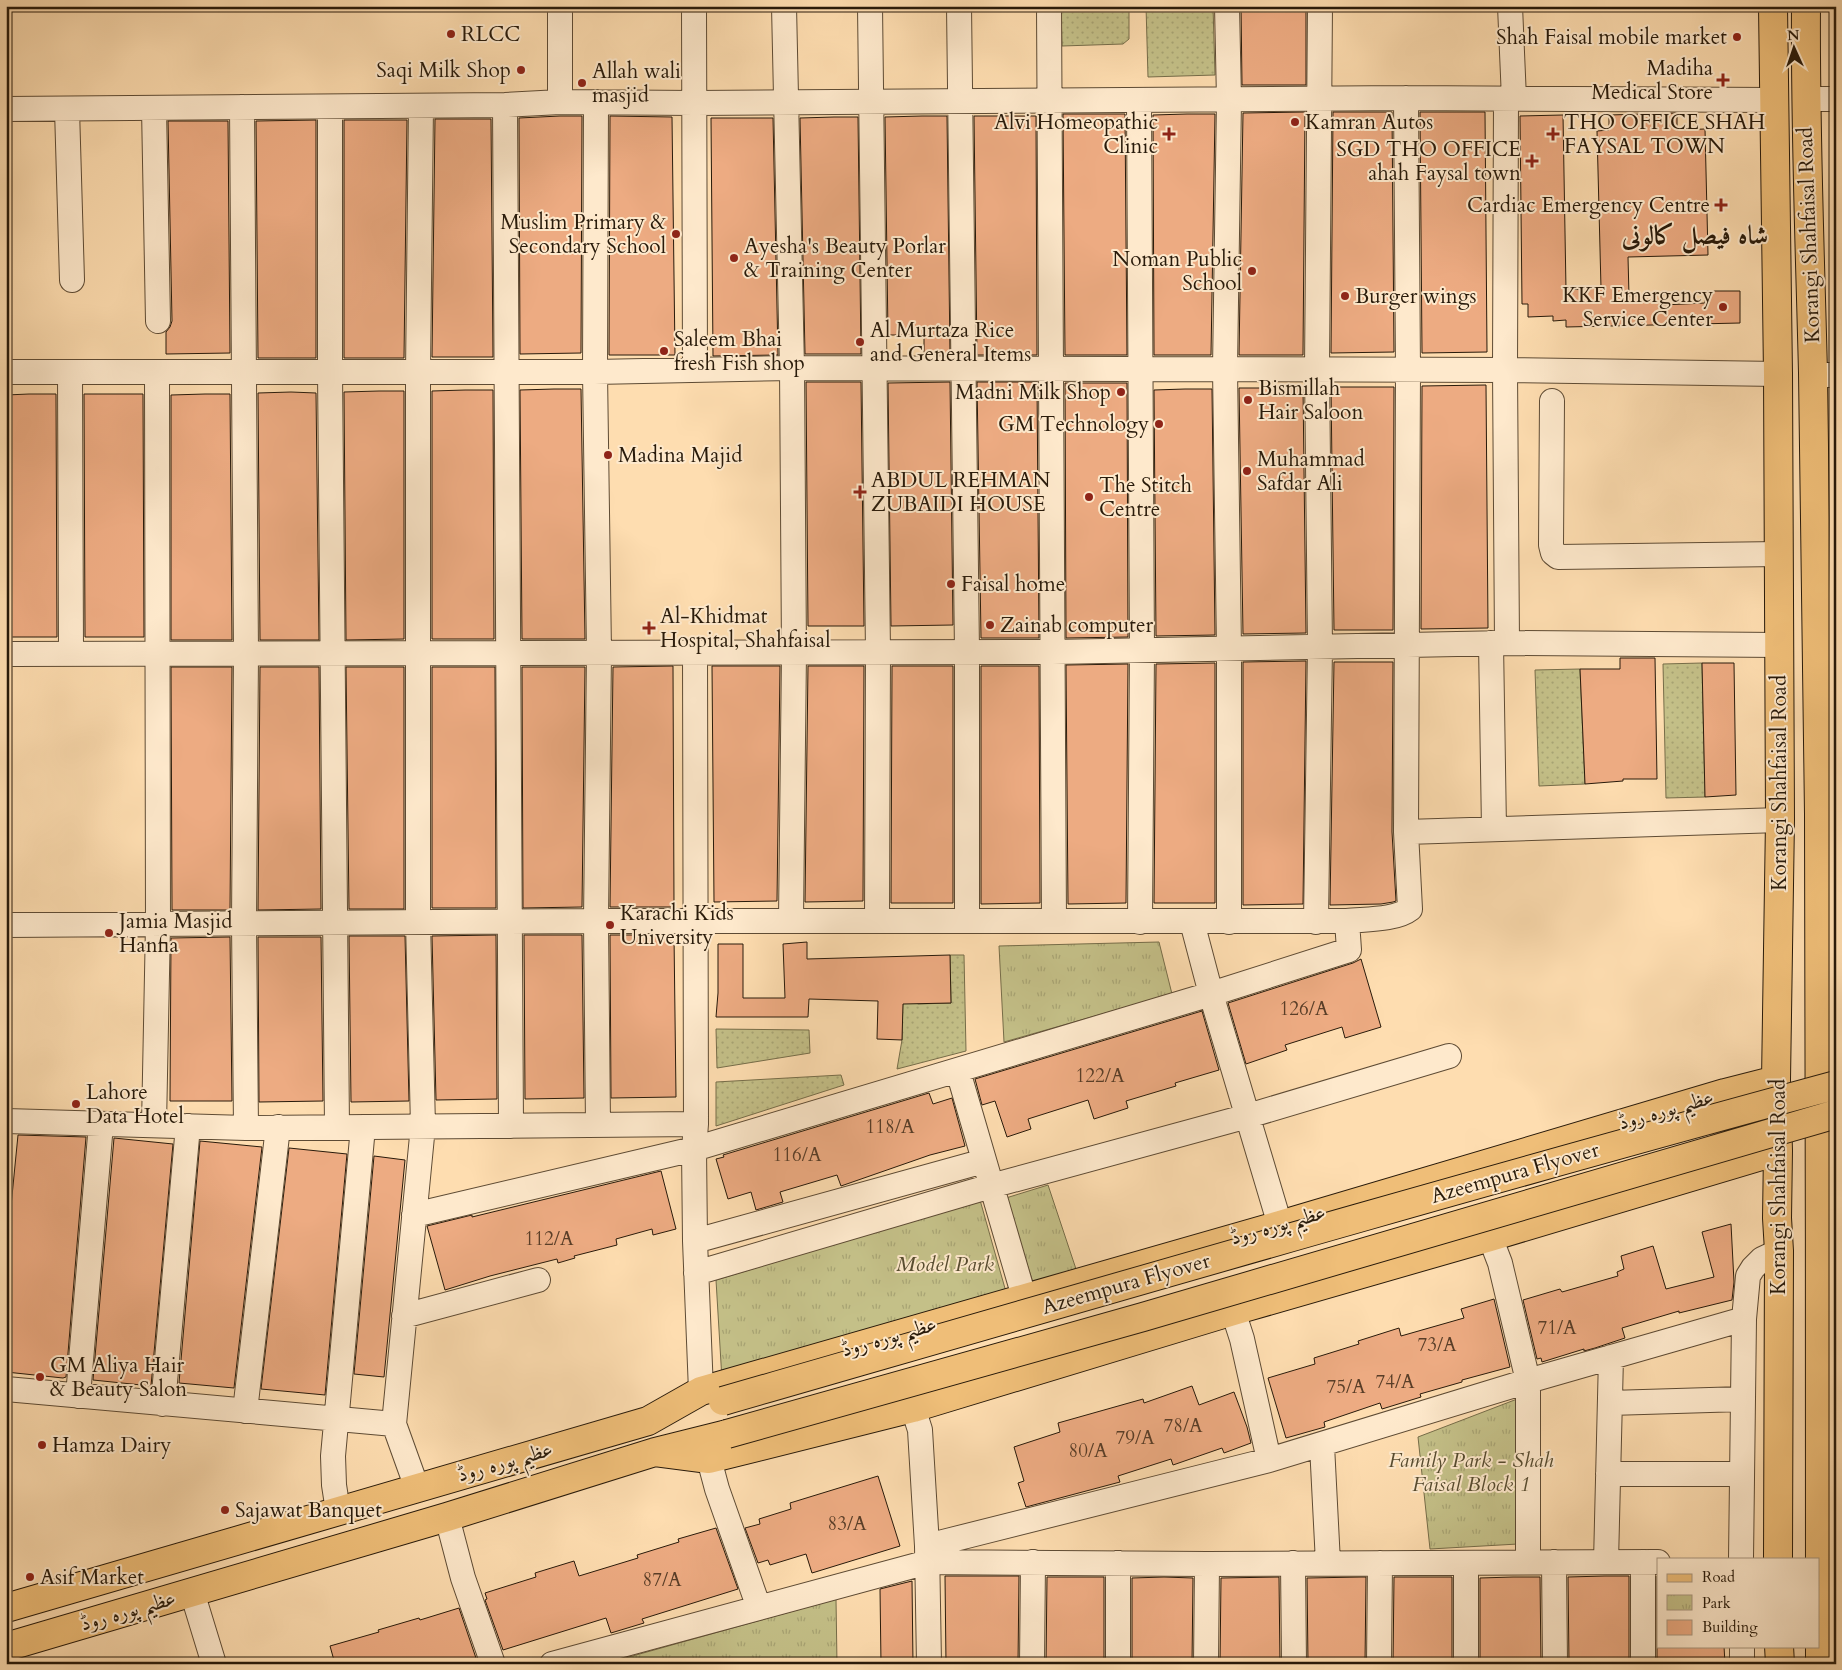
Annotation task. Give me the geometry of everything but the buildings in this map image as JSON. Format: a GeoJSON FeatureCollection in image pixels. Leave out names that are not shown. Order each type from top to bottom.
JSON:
{"type":"FeatureCollection","features":[{"type":"Feature","properties":{"kind":"main road","name":"Korangi Shahfaisal Road"},"geometry":{"type":"LineString","coordinates":[[1774,6],[1780,645],[1780,820],[1776,1080],[1778,1151],[1776,1218],[1779,1251],[1778,1558]]}},
{"type":"Feature","properties":{"kind":"main road","name":"Korangi Shahfaisal Road"},"geometry":{"type":"LineString","coordinates":[[1806,6],[1805,99],[1824,375],[1828,814],[1830,1075],[1828,1136],[1820,1209],[1827,1284],[1820,1664]]}},
{"type":"Feature","properties":{"kind":"main road","name":"Azeempura Flyover"},"geometry":{"type":"LineString","coordinates":[[648,1421],[712,1396],[1142,1279],[1542,1165],[1830,1075]]}},
{"type":"Feature","properties":{"kind":"main road","name":"عظیم پورہ روڈ"},"geometry":{"type":"LineString","coordinates":[[712,1396],[1280,1225],[1725,1093],[1776,1080]]}},
{"type":"Feature","properties":{"kind":"main road"},"geometry":{"type":"LineString","coordinates":[[1725,1093],[1750,1159]]}},
{"type":"Feature","properties":{"kind":"main road","name":"Azeempura Flyover"},"geometry":{"type":"LineString","coordinates":[[655,1452],[727,1434],[1134,1320],[1836,1114]]}},
{"type":"Feature","properties":{"kind":"main road","name":"عظیم پورہ روڈ"},"geometry":{"type":"LineString","coordinates":[[7,1645],[447,1518],[655,1452],[709,1459],[913,1408],[1233,1311],[1778,1151]]}},
{"type":"Feature","properties":{"kind":"main road","name":"عظیم پورہ روڈ"},"geometry":{"type":"LineString","coordinates":[[6,1608],[648,1421]]}},
{"type":"Feature","properties":{"kind":"main road"},"geometry":{"type":"LineString","coordinates":[[1779,1648],[1780,1664]]}},
{"type":"Feature","properties":{"kind":"street"},"geometry":{"type":"LineString","coordinates":[[560,6],[560,102]]}},
{"type":"Feature","properties":{"kind":"street"},"geometry":{"type":"LineString","coordinates":[[694,6],[695,370]]}},
{"type":"Feature","properties":{"kind":"street"},"geometry":{"type":"LineString","coordinates":[[784,6],[792,368],[794,652],[791,920]]}},
{"type":"Feature","properties":{"kind":"street"},"geometry":{"type":"LineString","coordinates":[[870,6],[876,368],[877,921]]}},
{"type":"Feature","properties":{"kind":"street"},"geometry":{"type":"LineString","coordinates":[[959,6],[967,652],[967,921]]}},
{"type":"Feature","properties":{"kind":"street"},"geometry":{"type":"LineString","coordinates":[[1049,6],[1054,921]]}},
{"type":"Feature","properties":{"kind":"street"},"geometry":{"type":"LineString","coordinates":[[1228,6],[1229,100],[1225,369],[1229,649],[1229,922]]}},
{"type":"Feature","properties":{"kind":"street"},"geometry":{"type":"LineString","coordinates":[[1316,922],[1320,647],[1317,370],[1320,6]]}},
{"type":"Feature","properties":{"kind":"street"},"geometry":{"type":"LineString","coordinates":[[1494,830],[1505,370],[1510,6]]}},
{"type":"Feature","properties":{"kind":"street"},"geometry":{"type":"LineString","coordinates":[[6,925],[596,920],[1316,922],[1347,921],[1404,914],[1410,909],[1406,832],[1408,370],[1406,98]]}},
{"type":"Feature","properties":{"kind":"street"},"geometry":{"type":"LineString","coordinates":[[6,110],[505,105],[560,102],[1049,102],[1406,98],[1774,100]]}},
{"type":"Feature","properties":{"kind":"street"},"geometry":{"type":"LineString","coordinates":[[1805,99],[1836,99]]}},
{"type":"Feature","properties":{"kind":"street"},"geometry":{"type":"LineString","coordinates":[[1139,101],[1142,651],[1140,922]]}},
{"type":"Feature","properties":{"kind":"street"},"geometry":{"type":"LineString","coordinates":[[596,102],[599,652],[596,920],[598,1125]]}},
{"type":"Feature","properties":{"kind":"street"},"geometry":{"type":"LineString","coordinates":[[505,105],[511,1126]]}},
{"type":"Feature","properties":{"kind":"street"},"geometry":{"type":"LineString","coordinates":[[417,1488],[394,1424],[423,1126],[418,922],[418,372],[421,106]]}},
{"type":"Feature","properties":{"kind":"street"},"geometry":{"type":"LineString","coordinates":[[242,107],[246,653],[244,923],[246,1128]]}},
{"type":"Feature","properties":{"kind":"street"},"geometry":{"type":"LineString","coordinates":[[330,107],[330,372],[337,1127]]}},
{"type":"Feature","properties":{"kind":"street"},"geometry":{"type":"LineString","coordinates":[[154,108],[158,321]]}},
{"type":"Feature","properties":{"kind":"street"},"geometry":{"type":"LineString","coordinates":[[67,109],[72,280]]}},
{"type":"Feature","properties":{"kind":"street"},"geometry":{"type":"LineString","coordinates":[[6,372],[596,372],[792,368],[1052,368],[1505,370],[1778,374]]}},
{"type":"Feature","properties":{"kind":"street"},"geometry":{"type":"LineString","coordinates":[[70,372],[71,654]]}},
{"type":"Feature","properties":{"kind":"street"},"geometry":{"type":"LineString","coordinates":[[154,1125],[158,924],[157,372]]}},
{"type":"Feature","properties":{"kind":"street"},"geometry":{"type":"LineString","coordinates":[[1552,401],[1550,545],[1553,553],[1558,557],[1779,554]]}},
{"type":"Feature","properties":{"kind":"street"},"geometry":{"type":"LineString","coordinates":[[6,654],[1053,652],[1499,643],[1780,645]]}},
{"type":"Feature","properties":{"kind":"street"},"geometry":{"type":"LineString","coordinates":[[695,652],[695,1241],[696,1273],[712,1396]]}},
{"type":"Feature","properties":{"kind":"street"},"geometry":{"type":"LineString","coordinates":[[1406,832],[1780,820]]}},
{"type":"Feature","properties":{"kind":"street"},"geometry":{"type":"LineString","coordinates":[[414,1215],[694,1149],[1211,994],[1349,950],[1347,921]]}},
{"type":"Feature","properties":{"kind":"street"},"geometry":{"type":"LineString","coordinates":[[1192,922],[1211,994],[1280,1225]]}},
{"type":"Feature","properties":{"kind":"street"},"geometry":{"type":"LineString","coordinates":[[696,1273],[991,1186],[1248,1116],[1449,1056]]}},
{"type":"Feature","properties":{"kind":"street"},"geometry":{"type":"LineString","coordinates":[[958,1071],[1022,1290]]}},
{"type":"Feature","properties":{"kind":"street"},"geometry":{"type":"LineString","coordinates":[[6,1121],[246,1128],[696,1124]]}},
{"type":"Feature","properties":{"kind":"street"},"geometry":{"type":"LineString","coordinates":[[78,1396],[101,1124]]}},
{"type":"Feature","properties":{"kind":"street"},"geometry":{"type":"LineString","coordinates":[[163,1404],[188,1126]]}},
{"type":"Feature","properties":{"kind":"street"},"geometry":{"type":"LineString","coordinates":[[338,1512],[334,1485],[333,1456],[363,1127]]}},
{"type":"Feature","properties":{"kind":"street"},"geometry":{"type":"LineString","coordinates":[[245,1411],[278,1128]]}},
{"type":"Feature","properties":{"kind":"street"},"geometry":{"type":"LineString","coordinates":[[695,1241],[984,1161]]}},
{"type":"Feature","properties":{"kind":"street"},"geometry":{"type":"LineString","coordinates":[[1820,1209],[1836,1256]]}},
{"type":"Feature","properties":{"kind":"street"},"geometry":{"type":"LineString","coordinates":[[1490,1237],[1500,1262],[1528,1381],[1528,1562]]}},
{"type":"Feature","properties":{"kind":"street"},"geometry":{"type":"LineString","coordinates":[[1741,1558],[1744,1318],[1748,1276],[1762,1259],[1779,1251]]}},
{"type":"Feature","properties":{"kind":"street"},"geometry":{"type":"LineString","coordinates":[[404,1316],[538,1280]]}},
{"type":"Feature","properties":{"kind":"street"},"geometry":{"type":"LineString","coordinates":[[1233,1311],[1242,1339],[1269,1460]]}},
{"type":"Feature","properties":{"kind":"street"},"geometry":{"type":"LineString","coordinates":[[552,1664],[759,1608],[927,1554],[1322,1445],[1528,1381],[1744,1318]]}},
{"type":"Feature","properties":{"kind":"street"},"geometry":{"type":"LineString","coordinates":[[1606,1562],[1611,1358]]}},
{"type":"Feature","properties":{"kind":"street"},"geometry":{"type":"LineString","coordinates":[[6,1389],[394,1424]]}},
{"type":"Feature","properties":{"kind":"street"},"geometry":{"type":"LineString","coordinates":[[1610,1403],[1743,1399]]}},
{"type":"Feature","properties":{"kind":"street"},"geometry":{"type":"LineString","coordinates":[[913,1408],[920,1430],[927,1554],[929,1664]]}},
{"type":"Feature","properties":{"kind":"street"},"geometry":{"type":"LineString","coordinates":[[1322,1445],[1328,1563]]}},
{"type":"Feature","properties":{"kind":"street"},"geometry":{"type":"LineString","coordinates":[[709,1459],[717,1489],[759,1608]]}},
{"type":"Feature","properties":{"kind":"street"},"geometry":{"type":"LineString","coordinates":[[1608,1474],[1742,1474]]}},
{"type":"Feature","properties":{"kind":"street"},"geometry":{"type":"LineString","coordinates":[[447,1518],[463,1578],[492,1664]]}},
{"type":"Feature","properties":{"kind":"street"},"geometry":{"type":"LineString","coordinates":[[927,1554],[1033,1562],[1207,1564],[1651,1562],[1643,1664]]}},
{"type":"Feature","properties":{"kind":"street"},"geometry":{"type":"LineString","coordinates":[[1032,1664],[1033,1562]]}},
{"type":"Feature","properties":{"kind":"street"},"geometry":{"type":"LineString","coordinates":[[1118,1562],[1118,1664]]}},
{"type":"Feature","properties":{"kind":"street"},"geometry":{"type":"LineString","coordinates":[[1554,1562],[1555,1664]]}},
{"type":"Feature","properties":{"kind":"street"},"geometry":{"type":"LineString","coordinates":[[1293,1563],[1294,1664]]}},
{"type":"Feature","properties":{"kind":"street"},"geometry":{"type":"LineString","coordinates":[[1379,1664],[1380,1563]]}},
{"type":"Feature","properties":{"kind":"street"},"geometry":{"type":"LineString","coordinates":[[1466,1563],[1466,1664]]}},
{"type":"Feature","properties":{"kind":"street"},"geometry":{"type":"LineString","coordinates":[[1206,1664],[1207,1564]]}},
{"type":"Feature","properties":{"kind":"street"},"geometry":{"type":"LineString","coordinates":[[192,1592],[214,1664]]}},
{"type":"Feature","properties":{"kind":"street"},"geometry":{"type":"LineString","coordinates":[[1742,1648],[1742,1664]]}},
{"type":"Feature","properties":{"kind":"green space"},"geometry":{"type":"Polygon","coordinates":[[[1061,6],[1129,6],[1129,39],[1123,44],[1062,46],[1061,6]]]}},
{"type":"Feature","properties":{"kind":"green space"},"geometry":{"type":"Polygon","coordinates":[[[1146,6],[1213,6],[1215,75],[1148,77],[1146,6]]]}},
{"type":"Feature","properties":{"kind":"green space"},"geometry":{"type":"Polygon","coordinates":[[[1702,663],[1705,797],[1666,798],[1663,664],[1702,663]]]}},
{"type":"Feature","properties":{"kind":"green space"},"geometry":{"type":"Polygon","coordinates":[[[1580,669],[1585,784],[1539,786],[1535,670],[1580,669]]]}},
{"type":"Feature","properties":{"kind":"green space"},"geometry":{"type":"Polygon","coordinates":[[[1159,942],[1172,994],[1004,1042],[999,946],[1159,942]]]}},
{"type":"Feature","properties":{"kind":"green space"},"geometry":{"type":"Polygon","coordinates":[[[950,955],[964,955],[966,1051],[897,1069],[902,1040],[903,993],[918,1004],[951,1003],[950,955]]]}},
{"type":"Feature","properties":{"kind":"green space"},"geometry":{"type":"Polygon","coordinates":[[[716,1029],[809,1030],[810,1053],[717,1068],[716,1029]]]}},
{"type":"Feature","properties":{"kind":"green space"},"geometry":{"type":"Polygon","coordinates":[[[841,1075],[844,1085],[716,1126],[716,1082],[841,1075]]]}},
{"type":"Feature","properties":{"kind":"green space"},"geometry":{"type":"Polygon","coordinates":[[[1048,1185],[1078,1275],[1035,1289],[1006,1198],[1048,1185]]]}},
{"type":"Feature","properties":{"kind":"green space","name":"Model Park"},"geometry":{"type":"Polygon","coordinates":[[[980,1200],[1008,1299],[722,1380],[716,1280],[980,1200]]]}},
{"type":"Feature","properties":{"kind":"green space","name":"Family Park - Shah Faisal Block 1"},"geometry":{"type":"Polygon","coordinates":[[[1525,1396],[1518,1544],[1430,1549],[1418,1437],[1525,1396]]]}},
{"type":"Feature","properties":{"kind":"green space"},"geometry":{"type":"Polygon","coordinates":[[[836,1599],[837,1664],[604,1664],[836,1599]]]}},
{"type":"Feature","properties":{"kind":"place","name":"RLCC"},"geometry":{"type":"Point","coordinates":[451,34]}},
{"type":"Feature","properties":{"kind":"place","name":"Shah Faisal mobile market"},"geometry":{"type":"Point","coordinates":[1737,37]}},
{"type":"Feature","properties":{"kind":"place","name":"Saqi Milk Shop"},"geometry":{"type":"Point","coordinates":[521,70]}},
{"type":"Feature","properties":{"kind":"place","name":"Madiha Medical Store"},"geometry":{"type":"Point","coordinates":[1723,80]}},
{"type":"Feature","properties":{"kind":"place","name":"Allah wali masjid"},"geometry":{"type":"Point","coordinates":[582,83]}},
{"type":"Feature","properties":{"kind":"place","name":"Kamran Autos"},"geometry":{"type":"Point","coordinates":[1295,122]}},
{"type":"Feature","properties":{"kind":"place","name":"Alvi Homeopathic Clinic"},"geometry":{"type":"Point","coordinates":[1169,134]}},
{"type":"Feature","properties":{"kind":"place","name":"THO OFFICE SHAH FAYSAL TOWN"},"geometry":{"type":"Point","coordinates":[1553,134]}},
{"type":"Feature","properties":{"kind":"place","name":"SGD THO OFFICE ahah Faysal town"},"geometry":{"type":"Point","coordinates":[1532,161]}},
{"type":"Feature","properties":{"kind":"place","name":"Cardiac Emergency Centre"},"geometry":{"type":"Point","coordinates":[1721,205]}},
{"type":"Feature","properties":{"kind":"place","name":"Muslim Primary & Secondary School"},"geometry":{"type":"Point","coordinates":[676,234]}},
{"type":"Feature","properties":{"kind":"place","name":"Ayesha's Beauty Porlar & Training Center"},"geometry":{"type":"Point","coordinates":[734,258]}},
{"type":"Feature","properties":{"kind":"place","name":"Noman Public School"},"geometry":{"type":"Point","coordinates":[1252,271]}},
{"type":"Feature","properties":{"kind":"place","name":"Burger wings"},"geometry":{"type":"Point","coordinates":[1345,296]}},
{"type":"Feature","properties":{"kind":"place","name":"KKF Emergency Service Center"},"geometry":{"type":"Point","coordinates":[1723,307]}},
{"type":"Feature","properties":{"kind":"place","name":"Al Murtaza Rice and General Items"},"geometry":{"type":"Point","coordinates":[860,342]}},
{"type":"Feature","properties":{"kind":"place","name":"Saleem Bhai fresh Fish shop"},"geometry":{"type":"Point","coordinates":[664,351]}},
{"type":"Feature","properties":{"kind":"place","name":"Madni Milk Shop"},"geometry":{"type":"Point","coordinates":[1121,392]}},
{"type":"Feature","properties":{"kind":"place","name":"Bismillah Hair Saloon"},"geometry":{"type":"Point","coordinates":[1248,400]}},
{"type":"Feature","properties":{"kind":"place","name":"GM Technology"},"geometry":{"type":"Point","coordinates":[1159,424]}},
{"type":"Feature","properties":{"kind":"place","name":"Madina Majid"},"geometry":{"type":"Point","coordinates":[608,455]}},
{"type":"Feature","properties":{"kind":"place","name":"Muhammad Safdar Ali"},"geometry":{"type":"Point","coordinates":[1247,471]}},
{"type":"Feature","properties":{"kind":"place","name":"ABDUL REHMAN ZUBAIDI HOUSE"},"geometry":{"type":"Point","coordinates":[860,492]}},
{"type":"Feature","properties":{"kind":"place","name":"The Stitch Centre"},"geometry":{"type":"Point","coordinates":[1089,497]}},
{"type":"Feature","properties":{"kind":"place","name":"Faisal home"},"geometry":{"type":"Point","coordinates":[951,584]}},
{"type":"Feature","properties":{"kind":"place","name":"Zainab computer"},"geometry":{"type":"Point","coordinates":[990,625]}},
{"type":"Feature","properties":{"kind":"place","name":"Al-Khidmat Hospital, Shahfaisal"},"geometry":{"type":"Point","coordinates":[649,628]}},
{"type":"Feature","properties":{"kind":"place","name":"Karachi Kids University"},"geometry":{"type":"Point","coordinates":[610,925]}},
{"type":"Feature","properties":{"kind":"place","name":"Jamia Masjid Hanfia"},"geometry":{"type":"Point","coordinates":[109,933]}},
{"type":"Feature","properties":{"kind":"place","name":"Lahore Data Hotel"},"geometry":{"type":"Point","coordinates":[76,1104]}},
{"type":"Feature","properties":{"kind":"place","name":"GM Aliya Hair & Beauty Salon"},"geometry":{"type":"Point","coordinates":[40,1377]}},
{"type":"Feature","properties":{"kind":"place","name":"Hamza Dairy"},"geometry":{"type":"Point","coordinates":[42,1445]}},
{"type":"Feature","properties":{"kind":"place","name":"Sajawat Banquet"},"geometry":{"type":"Point","coordinates":[225,1510]}},
{"type":"Feature","properties":{"kind":"place","name":"Asif Market"},"geometry":{"type":"Point","coordinates":[30,1577]}},
{"type":"Feature","properties":{"kind":"district","name":"شاہ فیصل کالونی"},"geometry":{"type":"Point","coordinates":[1695,235]}}]}
